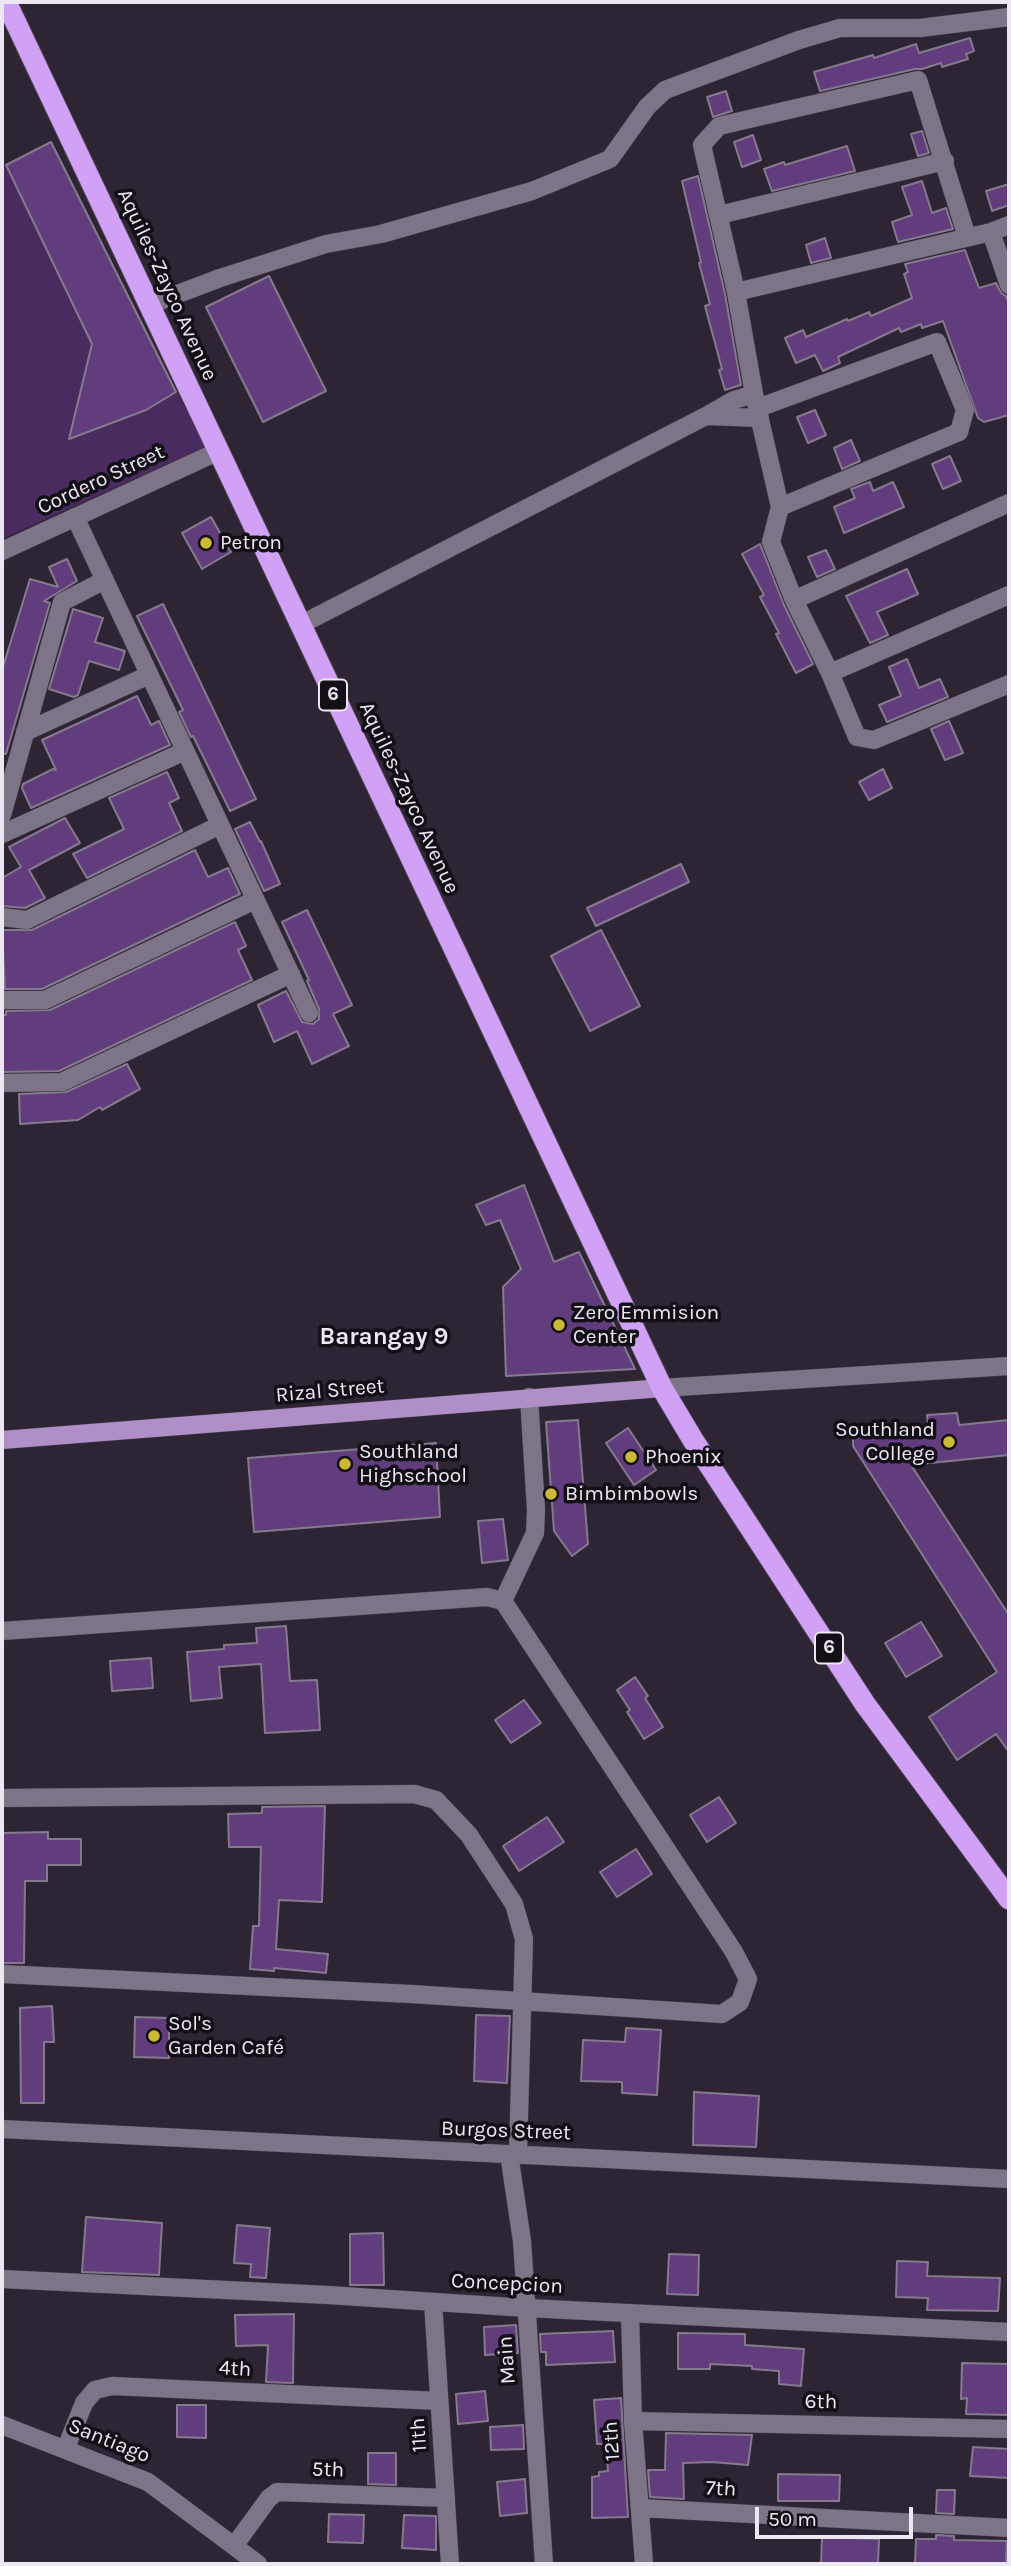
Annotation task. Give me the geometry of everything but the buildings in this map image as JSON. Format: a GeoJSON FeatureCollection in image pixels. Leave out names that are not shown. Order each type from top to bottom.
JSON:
{"type":"FeatureCollection","features":[{"type":"Feature","properties":{"kind":"highway","name":"Aquiles-Zayco Avenue"},"geometry":{"type":"LineString","coordinates":[[6,2],[662,1388]]}},
{"type":"Feature","properties":{"kind":"highway","name":"6"},"geometry":{"type":"LineString","coordinates":[[662,1388],[865,1704],[1009,1899]]}},
{"type":"Feature","properties":{"kind":"main road","name":"Rizal Street"},"geometry":{"type":"LineString","coordinates":[[2,1440],[662,1388]]}},
{"type":"Feature","properties":{"kind":"street"},"geometry":{"type":"LineString","coordinates":[[149,305],[220,278],[326,244],[381,234],[532,191],[610,159],[647,107],[664,90],[799,40],[840,28],[920,28],[1009,17]]}},
{"type":"Feature","properties":{"kind":"street"},"geometry":{"type":"LineString","coordinates":[[967,237],[918,80],[719,126],[702,145],[736,292],[757,407],[780,507],[771,542],[794,600],[830,673],[857,737],[874,740],[1009,684]]}},
{"type":"Feature","properties":{"kind":"street"},"geometry":{"type":"LineString","coordinates":[[719,215],[945,161]]}},
{"type":"Feature","properties":{"kind":"street"},"geometry":{"type":"LineString","coordinates":[[736,292],[991,232],[1009,225]]}},
{"type":"Feature","properties":{"kind":"street"},"geometry":{"type":"LineString","coordinates":[[991,232],[1009,285]]}},
{"type":"Feature","properties":{"kind":"street"},"geometry":{"type":"LineString","coordinates":[[300,625],[706,416],[757,407],[937,342],[965,410],[959,432],[780,507]]}},
{"type":"Feature","properties":{"kind":"street","name":"Cordero Street"},"geometry":{"type":"LineString","coordinates":[[2,551],[219,451]]}},
{"type":"Feature","properties":{"kind":"street"},"geometry":{"type":"LineString","coordinates":[[794,600],[1009,503]]}},
{"type":"Feature","properties":{"kind":"street"},"geometry":{"type":"LineString","coordinates":[[75,517],[309,1013]]}},
{"type":"Feature","properties":{"kind":"street"},"geometry":{"type":"LineString","coordinates":[[2,815],[62,602],[105,580]]}},
{"type":"Feature","properties":{"kind":"street"},"geometry":{"type":"LineString","coordinates":[[830,673],[1009,595]]}},
{"type":"Feature","properties":{"kind":"street"},"geometry":{"type":"LineString","coordinates":[[25,732],[149,675]]}},
{"type":"Feature","properties":{"kind":"street"},"geometry":{"type":"LineString","coordinates":[[2,834],[185,751]]}},
{"type":"Feature","properties":{"kind":"street"},"geometry":{"type":"LineString","coordinates":[[2,917],[27,920],[220,825]]}},
{"type":"Feature","properties":{"kind":"street"},"geometry":{"type":"LineString","coordinates":[[2,1000],[45,1000],[255,900]]}},
{"type":"Feature","properties":{"kind":"street"},"geometry":{"type":"LineString","coordinates":[[2,1083],[62,1082],[291,974]]}},
{"type":"Feature","properties":{"kind":"street"},"geometry":{"type":"LineString","coordinates":[[662,1388],[1009,1366]]}},
{"type":"Feature","properties":{"kind":"street"},"geometry":{"type":"LineString","coordinates":[[503,1601],[536,1533],[529,1397]]}},
{"type":"Feature","properties":{"kind":"street"},"geometry":{"type":"LineString","coordinates":[[2,1631],[487,1597],[503,1601],[734,1952],[748,1979],[740,2002],[722,2014],[2,1974]]}},
{"type":"Feature","properties":{"kind":"street","name":"Main"},"geometry":{"type":"LineString","coordinates":[[2,1798],[414,1794],[436,1800],[469,1835],[514,1904],[524,1939],[513,2154],[522,2241],[544,2564]]}},
{"type":"Feature","properties":{"kind":"street","name":"Burgos Street"},"geometry":{"type":"LineString","coordinates":[[2,2129],[1009,2179]]}},
{"type":"Feature","properties":{"kind":"street","name":"Concepcion"},"geometry":{"type":"LineString","coordinates":[[2,2278],[1009,2332]]}},
{"type":"Feature","properties":{"kind":"street","name":"11th"},"geometry":{"type":"LineString","coordinates":[[433,2302],[450,2564]]}},
{"type":"Feature","properties":{"kind":"street","name":"12th"},"geometry":{"type":"LineString","coordinates":[[630,2313],[633,2421],[644,2564]]}},
{"type":"Feature","properties":{"kind":"street","name":"4th"},"geometry":{"type":"LineString","coordinates":[[66,2448],[84,2403],[95,2390],[112,2386],[439,2401]]}},
{"type":"Feature","properties":{"kind":"street","name":"6th"},"geometry":{"type":"LineString","coordinates":[[633,2421],[1009,2429]]}},
{"type":"Feature","properties":{"kind":"street","name":"Santiago"},"geometry":{"type":"LineString","coordinates":[[2,2425],[148,2482],[258,2564]]}},
{"type":"Feature","properties":{"kind":"street","name":"5th"},"geometry":{"type":"LineString","coordinates":[[234,2546],[269,2498],[277,2492],[446,2498]]}},
{"type":"Feature","properties":{"kind":"street","name":"7th"},"geometry":{"type":"LineString","coordinates":[[640,2508],[1009,2528]]}},
{"type":"Feature","properties":{"kind":"shaded area"},"geometry":{"type":"Polygon","coordinates":[[[2,159],[92,344],[70,438],[146,410],[177,392],[205,447],[2,539],[2,159]]]}},
{"type":"Feature","properties":{"kind":"place","name":"Petron"},"geometry":{"type":"Point","coordinates":[206,543]}},
{"type":"Feature","properties":{"kind":"place","name":"Zero Emmision Center"},"geometry":{"type":"Point","coordinates":[559,1325]}},
{"type":"Feature","properties":{"kind":"place","name":"Southland College"},"geometry":{"type":"Point","coordinates":[949,1442]}},
{"type":"Feature","properties":{"kind":"place","name":"Phoenix"},"geometry":{"type":"Point","coordinates":[631,1457]}},
{"type":"Feature","properties":{"kind":"place","name":"Southland Highschool"},"geometry":{"type":"Point","coordinates":[345,1464]}},
{"type":"Feature","properties":{"kind":"place","name":"Bimbimbowls"},"geometry":{"type":"Point","coordinates":[551,1494]}},
{"type":"Feature","properties":{"kind":"place","name":"Sol's Garden Café"},"geometry":{"type":"Point","coordinates":[154,2036]}},
{"type":"Feature","properties":{"kind":"district","name":"Barangay 9"},"geometry":{"type":"Point","coordinates":[384,1337]}}]}
